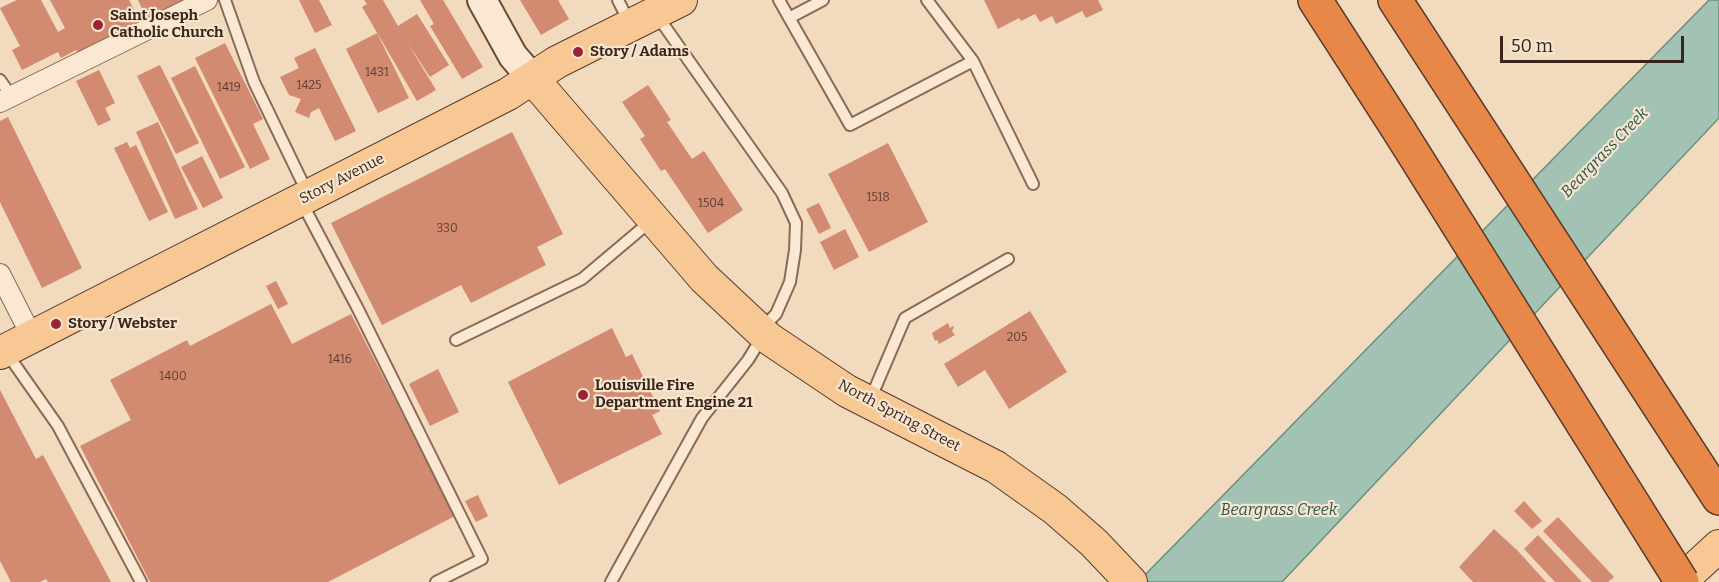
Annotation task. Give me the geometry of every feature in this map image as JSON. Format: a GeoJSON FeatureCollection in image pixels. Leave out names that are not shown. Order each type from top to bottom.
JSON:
{"type":"FeatureCollection","features":[{"type":"Feature","properties":{"kind":"highway"},"geometry":{"type":"LineString","coordinates":[[1315,0],[1681,582]]}},
{"type":"Feature","properties":{"kind":"highway"},"geometry":{"type":"LineString","coordinates":[[1395,0],[1719,498]]}},
{"type":"Feature","properties":{"kind":"main road","name":"Story Avenue"},"geometry":{"type":"LineString","coordinates":[[12,347],[507,94],[646,10]]}},
{"type":"Feature","properties":{"kind":"main road","name":"North Spring Street"},"geometry":{"type":"LineString","coordinates":[[532,78],[704,278],[762,332],[847,391],[996,467],[1054,508],[1126,576]]}},
{"type":"Feature","properties":{"kind":"main road"},"geometry":{"type":"LineString","coordinates":[[1681,582],[1719,546]]}},
{"type":"Feature","properties":{"kind":"street"},"geometry":{"type":"LineString","coordinates":[[6,99],[207,0]]}},
{"type":"Feature","properties":{"kind":"street"},"geometry":{"type":"LineString","coordinates":[[482,0],[513,56],[532,78]]}},
{"type":"Feature","properties":{"kind":"street"},"geometry":{"type":"LineString","coordinates":[[0,274],[12,347]]}},
{"type":"Feature","properties":{"kind":"lane"},"geometry":{"type":"LineString","coordinates":[[225,0],[254,82],[305,199],[482,559],[436,582]]}},
{"type":"Feature","properties":{"kind":"lane"},"geometry":{"type":"LineString","coordinates":[[779,0],[850,125],[972,61]]}},
{"type":"Feature","properties":{"kind":"lane"},"geometry":{"type":"LineString","coordinates":[[789,18],[823,0]]}},
{"type":"Feature","properties":{"kind":"lane"},"geometry":{"type":"LineString","coordinates":[[927,0],[972,61],[1033,184]]}},
{"type":"Feature","properties":{"kind":"lane"},"geometry":{"type":"LineString","coordinates":[[611,582],[702,418],[748,360],[762,332],[776,314],[790,282],[795,250],[796,224],[782,193],[646,10]]}},
{"type":"Feature","properties":{"kind":"lane"},"geometry":{"type":"LineString","coordinates":[[0,80],[6,99]]}},
{"type":"Feature","properties":{"kind":"lane"},"geometry":{"type":"LineString","coordinates":[[456,339],[582,279],[653,219]]}},
{"type":"Feature","properties":{"kind":"lane"},"geometry":{"type":"LineString","coordinates":[[869,403],[904,318],[1008,259]]}},
{"type":"Feature","properties":{"kind":"lane"},"geometry":{"type":"LineString","coordinates":[[12,347],[58,426],[141,582]]}},
{"type":"Feature","properties":{"kind":"water","name":"Beargrass Creek"},"geometry":{"type":"Polygon","coordinates":[[[1709,0],[1719,0],[1719,118],[1282,582],[1138,582],[1709,0]]]}},
{"type":"Feature","properties":{"kind":"building"},"geometry":{"type":"Polygon","coordinates":[[[17,0],[41,0],[58,32],[65,28],[50,0],[129,0],[140,21],[78,53],[76,50],[61,58],[58,52],[22,70],[12,50],[20,46],[0,8],[17,0]]]}},
{"type":"Feature","properties":{"kind":"building"},"geometry":{"type":"Polygon","coordinates":[[[138,0],[185,0],[147,19],[138,0]]]}},
{"type":"Feature","properties":{"kind":"building"},"geometry":{"type":"Polygon","coordinates":[[[299,0],[319,0],[332,25],[315,33],[299,0]]]}},
{"type":"Feature","properties":{"kind":"building"},"geometry":{"type":"Polygon","coordinates":[[[364,0],[383,0],[398,26],[417,14],[449,65],[430,77],[407,42],[436,90],[417,101],[362,7],[367,4],[364,0]]]}},
{"type":"Feature","properties":{"kind":"building"},"geometry":{"type":"Polygon","coordinates":[[[420,0],[443,0],[483,67],[462,79],[430,26],[434,24],[420,0]]]}},
{"type":"Feature","properties":{"kind":"building"},"geometry":{"type":"Polygon","coordinates":[[[520,0],[558,0],[569,19],[541,35],[520,0]]]}},
{"type":"Feature","properties":{"kind":"building"},"geometry":{"type":"Polygon","coordinates":[[[984,0],[1098,0],[1103,10],[1086,18],[1082,11],[1056,24],[1052,16],[1040,22],[1035,14],[1021,21],[1019,18],[998,29],[984,0]]]}},
{"type":"Feature","properties":{"kind":"building"},"geometry":{"type":"Polygon","coordinates":[[[377,33],[409,98],[378,113],[346,49],[377,33]]]}},
{"type":"Feature","properties":{"kind":"building"},"geometry":{"type":"Polygon","coordinates":[[[225,43],[263,119],[253,124],[270,159],[250,169],[195,58],[225,43]]]}},
{"type":"Feature","properties":{"kind":"building"},"geometry":{"type":"Polygon","coordinates":[[[315,48],[356,131],[335,141],[319,108],[311,112],[309,118],[295,112],[301,99],[289,95],[280,77],[299,68],[294,58],[315,48]]]}},
{"type":"Feature","properties":{"kind":"building"},"geometry":{"type":"Polygon","coordinates":[[[160,65],[199,143],[176,154],[137,76],[160,65]]]}},
{"type":"Feature","properties":{"kind":"building"},"geometry":{"type":"Polygon","coordinates":[[[195,66],[245,167],[220,179],[171,78],[195,66]]]}},
{"type":"Feature","properties":{"kind":"building"},"geometry":{"type":"Polygon","coordinates":[[[99,70],[115,103],[105,108],[111,120],[98,126],[76,81],[99,70]]]}},
{"type":"Feature","properties":{"kind":"building"},"geometry":{"type":"Polygon","coordinates":[[[648,85],[671,120],[667,122],[692,159],[704,151],[743,210],[708,233],[665,169],[661,171],[640,139],[645,136],[622,102],[648,85]]]}},
{"type":"Feature","properties":{"kind":"building"},"geometry":{"type":"Polygon","coordinates":[[[8,117],[82,268],[42,288],[0,202],[0,121],[8,117]]]}},
{"type":"Feature","properties":{"kind":"building"},"geometry":{"type":"Polygon","coordinates":[[[158,122],[198,209],[175,219],[136,132],[158,122]]]}},
{"type":"Feature","properties":{"kind":"building"},"geometry":{"type":"Polygon","coordinates":[[[512,132],[563,234],[537,247],[546,265],[471,303],[461,285],[382,325],[331,223],[512,132]]]}},
{"type":"Feature","properties":{"kind":"building"},"geometry":{"type":"Polygon","coordinates":[[[127,142],[130,148],[136,145],[168,212],[149,221],[114,148],[127,142]]]}},
{"type":"Feature","properties":{"kind":"building"},"geometry":{"type":"Polygon","coordinates":[[[888,143],[928,222],[869,252],[828,174],[888,143]]]}},
{"type":"Feature","properties":{"kind":"building"},"geometry":{"type":"Polygon","coordinates":[[[202,156],[223,198],[203,208],[181,167],[202,156]]]}},
{"type":"Feature","properties":{"kind":"building"},"geometry":{"type":"Polygon","coordinates":[[[819,203],[831,228],[819,234],[806,209],[819,203]]]}},
{"type":"Feature","properties":{"kind":"building"},"geometry":{"type":"Polygon","coordinates":[[[845,229],[859,257],[834,270],[820,242],[845,229]]]}},
{"type":"Feature","properties":{"kind":"building"},"geometry":{"type":"Polygon","coordinates":[[[276,281],[288,304],[278,309],[266,286],[276,281]]]}},
{"type":"Feature","properties":{"kind":"building"},"geometry":{"type":"Polygon","coordinates":[[[271,304],[292,344],[351,314],[455,516],[328,582],[150,582],[80,446],[131,420],[110,380],[187,340],[190,346],[271,304]]]}},
{"type":"Feature","properties":{"kind":"building"},"geometry":{"type":"Polygon","coordinates":[[[1030,311],[1067,372],[1009,409],[985,370],[958,387],[944,364],[1030,311]]]}},
{"type":"Feature","properties":{"kind":"building"},"geometry":{"type":"Polygon","coordinates":[[[948,323],[950,328],[954,327],[952,331],[955,335],[939,344],[932,333],[948,323]]]}},
{"type":"Feature","properties":{"kind":"building","name":"Louisville Fire Department Engine 21"},"geometry":{"type":"Polygon","coordinates":[[[612,328],[626,357],[632,354],[660,411],[652,415],[662,434],[559,485],[508,382],[612,328]]]}},
{"type":"Feature","properties":{"kind":"building"},"geometry":{"type":"Polygon","coordinates":[[[438,369],[459,412],[430,426],[409,384],[438,369]]]}},
{"type":"Feature","properties":{"kind":"building"},"geometry":{"type":"Polygon","coordinates":[[[0,390],[36,459],[43,455],[111,582],[48,582],[46,579],[40,582],[11,582],[0,561],[0,390]]]}},
{"type":"Feature","properties":{"kind":"building"},"geometry":{"type":"Polygon","coordinates":[[[478,495],[488,516],[476,522],[465,501],[478,495]]]}},
{"type":"Feature","properties":{"kind":"building"},"geometry":{"type":"Polygon","coordinates":[[[1524,501],[1542,521],[1532,529],[1514,511],[1524,501]]]}},
{"type":"Feature","properties":{"kind":"building"},"geometry":{"type":"Polygon","coordinates":[[[1558,517],[1614,577],[1608,582],[1592,582],[1543,531],[1558,517]]]}},
{"type":"Feature","properties":{"kind":"building"},"geometry":{"type":"Polygon","coordinates":[[[1494,529],[1546,582],[1473,582],[1459,567],[1494,529]]]}},
{"type":"Feature","properties":{"kind":"building"},"geometry":{"type":"Polygon","coordinates":[[[1538,535],[1582,582],[1555,582],[1524,549],[1538,535]]]}},
{"type":"Feature","properties":{"kind":"place","name":"Saint Joseph Catholic Church"},"geometry":{"type":"Point","coordinates":[98,25]}},
{"type":"Feature","properties":{"kind":"place","name":"Story / Adams"},"geometry":{"type":"Point","coordinates":[578,52]}},
{"type":"Feature","properties":{"kind":"place","name":"Story / Webster"},"geometry":{"type":"Point","coordinates":[56,324]}},
{"type":"Feature","properties":{"kind":"place","name":"Louisville Fire Department Engine 21"},"geometry":{"type":"Point","coordinates":[583,395]}}]}
